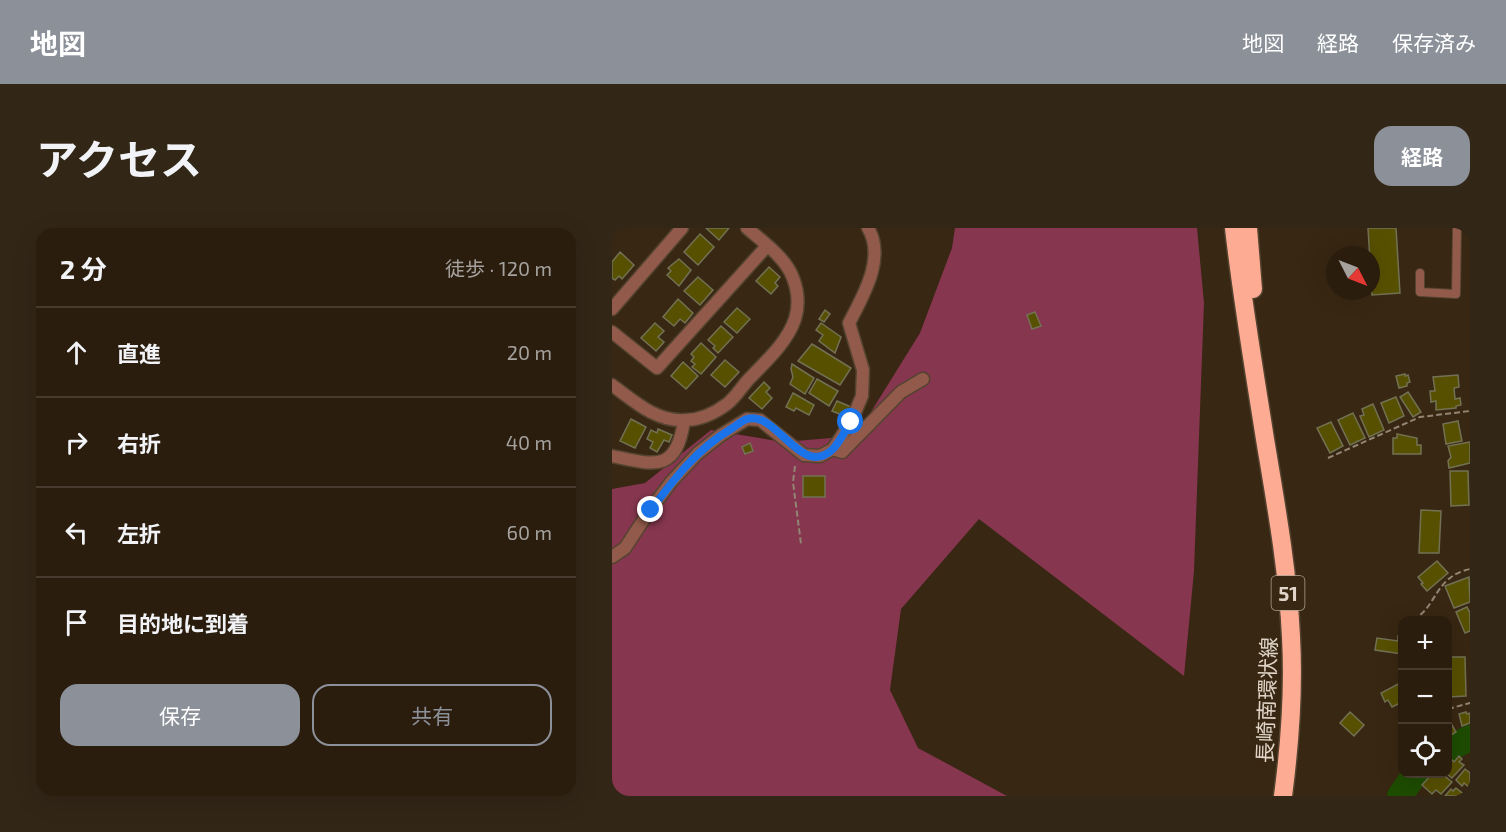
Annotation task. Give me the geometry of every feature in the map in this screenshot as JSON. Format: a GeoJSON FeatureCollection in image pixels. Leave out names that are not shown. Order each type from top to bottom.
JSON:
{"type":"FeatureCollection","features":[{"type":"Feature","properties":{"kind":"highway","name":"51"},"geometry":{"type":"LineString","coordinates":[[1229,228],[1257,392]]}},
{"type":"Feature","properties":{"kind":"highway","name":"51"},"geometry":{"type":"LineString","coordinates":[[1234,228],[1242,299]]}},
{"type":"Feature","properties":{"kind":"highway","name":"51"},"geometry":{"type":"LineString","coordinates":[[1248,228],[1257,344],[1257,392]]}},
{"type":"Feature","properties":{"kind":"highway","name":"長崎南環状線"},"geometry":{"type":"LineString","coordinates":[[1257,392],[1287,579],[1291,627],[1292,696],[1289,750],[1283,796]]}},
{"type":"Feature","properties":{"kind":"street"},"geometry":{"type":"LineString","coordinates":[[612,309],[682,228]]}},
{"type":"Feature","properties":{"kind":"street"},"geometry":{"type":"LineString","coordinates":[[612,385],[645,410],[671,420],[707,416],[728,403],[785,339],[797,310],[798,300],[794,279],[784,264],[747,228]]}},
{"type":"Feature","properties":{"kind":"street"},"geometry":{"type":"LineString","coordinates":[[612,557],[625,548],[657,501],[698,453],[747,419],[760,420],[804,454],[820,456],[833,449],[851,422],[862,396],[863,370],[849,323],[867,287],[875,255],[875,245],[868,228]]}},
{"type":"Feature","properties":{"kind":"street"},"geometry":{"type":"LineString","coordinates":[[612,332],[657,368],[767,246]]}},
{"type":"Feature","properties":{"kind":"street"},"geometry":{"type":"LineString","coordinates":[[833,449],[842,452],[901,392],[923,379]]}},
{"type":"Feature","properties":{"kind":"street"},"geometry":{"type":"LineString","coordinates":[[612,456],[649,464],[661,462],[677,450],[684,420]]}},
{"type":"Feature","properties":{"kind":"lane"},"geometry":{"type":"LineString","coordinates":[[1420,273],[1420,292],[1456,294],[1457,228]]}},
{"type":"Feature","properties":{"kind":"path"},"geometry":{"type":"LineString","coordinates":[[1328,458],[1420,417],[1470,411]]}},
{"type":"Feature","properties":{"kind":"path"},"geometry":{"type":"LineString","coordinates":[[801,544],[793,482],[795,462],[804,454]]}},
{"type":"Feature","properties":{"kind":"path"},"geometry":{"type":"LineString","coordinates":[[1418,616],[1449,578],[1470,569]]}},
{"type":"Feature","properties":{"kind":"path"},"geometry":{"type":"LineString","coordinates":[[1452,708],[1470,703]]}},
{"type":"Feature","properties":{"kind":"shaded area"},"geometry":{"type":"Polygon","coordinates":[[[955,228],[1197,228],[1204,303],[1194,571],[1184,676],[979,519],[901,609],[890,690],[918,748],[1007,796],[612,796],[612,489],[645,483],[711,430],[783,442],[856,436],[920,333],[952,248],[955,228]]]}},
{"type":"Feature","properties":{"kind":"building"},"geometry":{"type":"Polygon","coordinates":[[[706,228],[729,228],[719,240],[706,228]]]}},
{"type":"Feature","properties":{"kind":"building"},"geometry":{"type":"Polygon","coordinates":[[[1368,228],[1396,228],[1400,293],[1380,294],[1380,246],[1369,246],[1368,228]]]}},
{"type":"Feature","properties":{"kind":"building"},"geometry":{"type":"Polygon","coordinates":[[[700,234],[714,247],[698,265],[684,252],[700,234]]]}},
{"type":"Feature","properties":{"kind":"building"},"geometry":{"type":"Polygon","coordinates":[[[620,252],[634,265],[622,279],[619,276],[615,280],[612,278],[612,262],[620,252]]]}},
{"type":"Feature","properties":{"kind":"building"},"geometry":{"type":"Polygon","coordinates":[[[679,259],[691,270],[679,286],[667,275],[671,271],[668,268],[679,259]]]}},
{"type":"Feature","properties":{"kind":"building"},"geometry":{"type":"Polygon","coordinates":[[[769,267],[780,277],[775,283],[778,286],[771,294],[756,281],[769,267]]]}},
{"type":"Feature","properties":{"kind":"building"},"geometry":{"type":"Polygon","coordinates":[[[698,277],[713,290],[700,305],[684,291],[698,277]]]}},
{"type":"Feature","properties":{"kind":"building"},"geometry":{"type":"Polygon","coordinates":[[[678,299],[693,313],[685,323],[680,319],[674,326],[663,317],[678,299]]]}},
{"type":"Feature","properties":{"kind":"building"},"geometry":{"type":"Polygon","coordinates":[[[737,308],[750,319],[737,333],[724,322],[737,308]]]}},
{"type":"Feature","properties":{"kind":"building"},"geometry":{"type":"Polygon","coordinates":[[[825,310],[830,314],[824,322],[819,319],[825,310]]]}},
{"type":"Feature","properties":{"kind":"building"},"geometry":{"type":"Polygon","coordinates":[[[1035,312],[1041,326],[1032,329],[1027,315],[1035,312]]]}},
{"type":"Feature","properties":{"kind":"building"},"geometry":{"type":"Polygon","coordinates":[[[655,323],[664,331],[658,337],[664,342],[656,351],[641,338],[655,323]]]}},
{"type":"Feature","properties":{"kind":"building"},"geometry":{"type":"Polygon","coordinates":[[[821,323],[841,337],[835,353],[819,341],[823,335],[816,330],[821,323]]]}},
{"type":"Feature","properties":{"kind":"building"},"geometry":{"type":"Polygon","coordinates":[[[721,326],[733,337],[718,353],[713,348],[715,346],[708,340],[721,326]]]}},
{"type":"Feature","properties":{"kind":"building"},"geometry":{"type":"Polygon","coordinates":[[[701,343],[716,357],[701,374],[692,367],[695,364],[691,361],[694,357],[691,354],[701,343]]]}},
{"type":"Feature","properties":{"kind":"building"},"geometry":{"type":"Polygon","coordinates":[[[812,344],[851,368],[840,385],[798,361],[812,344]]]}},
{"type":"Feature","properties":{"kind":"building"},"geometry":{"type":"Polygon","coordinates":[[[725,360],[739,372],[725,387],[711,375],[725,360]]]}},
{"type":"Feature","properties":{"kind":"building"},"geometry":{"type":"Polygon","coordinates":[[[683,362],[698,376],[686,389],[671,376],[683,362]]]}},
{"type":"Feature","properties":{"kind":"building"},"geometry":{"type":"Polygon","coordinates":[[[792,364],[814,378],[805,394],[790,384],[793,377],[792,364]]]}},
{"type":"Feature","properties":{"kind":"building"},"geometry":{"type":"Polygon","coordinates":[[[1405,374],[1405,376],[1408,375],[1410,382],[1407,386],[1399,388],[1396,376],[1405,374]]]}},
{"type":"Feature","properties":{"kind":"building"},"geometry":{"type":"Polygon","coordinates":[[[1458,375],[1459,387],[1454,388],[1455,399],[1460,398],[1461,405],[1456,408],[1436,410],[1436,401],[1431,402],[1430,391],[1435,391],[1433,377],[1458,375]]]}},
{"type":"Feature","properties":{"kind":"building"},"geometry":{"type":"Polygon","coordinates":[[[817,379],[838,391],[829,406],[809,393],[817,379]]]}},
{"type":"Feature","properties":{"kind":"building"},"geometry":{"type":"Polygon","coordinates":[[[764,382],[770,388],[766,392],[772,398],[762,409],[749,398],[764,382]]]}},
{"type":"Feature","properties":{"kind":"building"},"geometry":{"type":"Polygon","coordinates":[[[1408,392],[1421,412],[1413,417],[1400,397],[1408,392]]]}},
{"type":"Feature","properties":{"kind":"building"},"geometry":{"type":"Polygon","coordinates":[[[793,393],[814,405],[809,415],[796,408],[794,411],[786,407],[793,393]]]}},
{"type":"Feature","properties":{"kind":"building"},"geometry":{"type":"Polygon","coordinates":[[[1396,397],[1404,416],[1389,423],[1381,403],[1396,397]]]}},
{"type":"Feature","properties":{"kind":"building"},"geometry":{"type":"Polygon","coordinates":[[[837,401],[851,407],[847,417],[832,411],[837,401]]]}},
{"type":"Feature","properties":{"kind":"building"},"geometry":{"type":"Polygon","coordinates":[[[1373,404],[1384,430],[1369,437],[1360,416],[1364,415],[1362,409],[1373,404]]]}},
{"type":"Feature","properties":{"kind":"building"},"geometry":{"type":"Polygon","coordinates":[[[1353,413],[1365,438],[1350,445],[1338,420],[1353,413]]]}},
{"type":"Feature","properties":{"kind":"building"},"geometry":{"type":"Polygon","coordinates":[[[631,419],[646,427],[635,448],[620,441],[631,419]]]}},
{"type":"Feature","properties":{"kind":"building"},"geometry":{"type":"Polygon","coordinates":[[[1458,421],[1462,441],[1446,444],[1443,424],[1458,421]]]}},
{"type":"Feature","properties":{"kind":"building"},"geometry":{"type":"Polygon","coordinates":[[[1331,422],[1343,446],[1330,453],[1317,428],[1331,422]]]}},
{"type":"Feature","properties":{"kind":"building"},"geometry":{"type":"Polygon","coordinates":[[[658,429],[672,435],[669,442],[664,440],[657,452],[650,448],[653,442],[647,439],[651,430],[657,433],[658,429]]]}},
{"type":"Feature","properties":{"kind":"building"},"geometry":{"type":"Polygon","coordinates":[[[1397,434],[1417,438],[1417,445],[1421,445],[1421,454],[1393,454],[1393,438],[1397,438],[1397,434]]]}},
{"type":"Feature","properties":{"kind":"building"},"geometry":{"type":"Polygon","coordinates":[[[1470,442],[1470,463],[1449,468],[1448,461],[1451,457],[1448,446],[1470,442]]]}},
{"type":"Feature","properties":{"kind":"building"},"geometry":{"type":"Polygon","coordinates":[[[750,443],[753,451],[745,454],[742,447],[750,443]]]}},
{"type":"Feature","properties":{"kind":"building"},"geometry":{"type":"Polygon","coordinates":[[[1450,471],[1468,471],[1469,505],[1451,506],[1450,471]]]}},
{"type":"Feature","properties":{"kind":"building"},"geometry":{"type":"Polygon","coordinates":[[[803,476],[825,476],[825,497],[803,497],[803,476]]]}},
{"type":"Feature","properties":{"kind":"building"},"geometry":{"type":"Polygon","coordinates":[[[1421,510],[1441,511],[1439,553],[1419,553],[1421,510]]]}},
{"type":"Feature","properties":{"kind":"building"},"geometry":{"type":"Polygon","coordinates":[[[1437,561],[1448,573],[1427,591],[1418,577],[1437,561]]]}},
{"type":"Feature","properties":{"kind":"building"},"geometry":{"type":"Polygon","coordinates":[[[1469,577],[1470,602],[1454,608],[1445,586],[1469,577]]]}},
{"type":"Feature","properties":{"kind":"building"},"geometry":{"type":"Polygon","coordinates":[[[1467,607],[1470,613],[1470,631],[1465,633],[1456,612],[1467,607]]]}},
{"type":"Feature","properties":{"kind":"building"},"geometry":{"type":"Polygon","coordinates":[[[1377,638],[1398,641],[1398,653],[1375,650],[1377,638]]]}},
{"type":"Feature","properties":{"kind":"building"},"geometry":{"type":"Polygon","coordinates":[[[1452,657],[1465,657],[1466,696],[1452,697],[1452,657]]]}},
{"type":"Feature","properties":{"kind":"building"},"geometry":{"type":"Polygon","coordinates":[[[1398,684],[1398,704],[1392,707],[1388,700],[1385,702],[1381,693],[1398,684]]]}},
{"type":"Feature","properties":{"kind":"building"},"geometry":{"type":"Polygon","coordinates":[[[1350,712],[1364,725],[1354,736],[1340,723],[1350,712]]]}},
{"type":"Feature","properties":{"kind":"building"},"geometry":{"type":"Polygon","coordinates":[[[1470,713],[1470,723],[1462,726],[1459,714],[1470,713]]]}},
{"type":"Feature","properties":{"kind":"building"},"geometry":{"type":"Polygon","coordinates":[[[1459,756],[1462,759],[1459,762],[1464,765],[1452,778],[1452,760],[1454,762],[1459,756]]]}},
{"type":"Feature","properties":{"kind":"building"},"geometry":{"type":"Polygon","coordinates":[[[1465,769],[1470,773],[1470,788],[1464,783],[1462,786],[1456,780],[1465,769]]]}},
{"type":"Feature","properties":{"kind":"building"},"geometry":{"type":"Polygon","coordinates":[[[1428,778],[1447,778],[1452,782],[1441,794],[1436,790],[1432,794],[1422,785],[1428,778]]]}},
{"type":"Feature","properties":{"kind":"building"},"geometry":{"type":"Polygon","coordinates":[[[1456,788],[1466,796],[1445,796],[1451,789],[1453,791],[1456,788]]]}},
{"type":"Feature","properties":{"kind":"waterway"},"geometry":{"type":"LineString","coordinates":[[1452,747],[1470,738]]}},
{"type":"Feature","properties":{"kind":"waterway"},"geometry":{"type":"LineString","coordinates":[[1400,796],[1412,778]]}},
{"type":"Feature","properties":{"kind":"route"},"geometry":{"type":"LineString","coordinates":[[651,510],[671,482],[698,453],[747,419],[760,420],[804,454],[820,456],[833,449],[851,422]]}}]}
